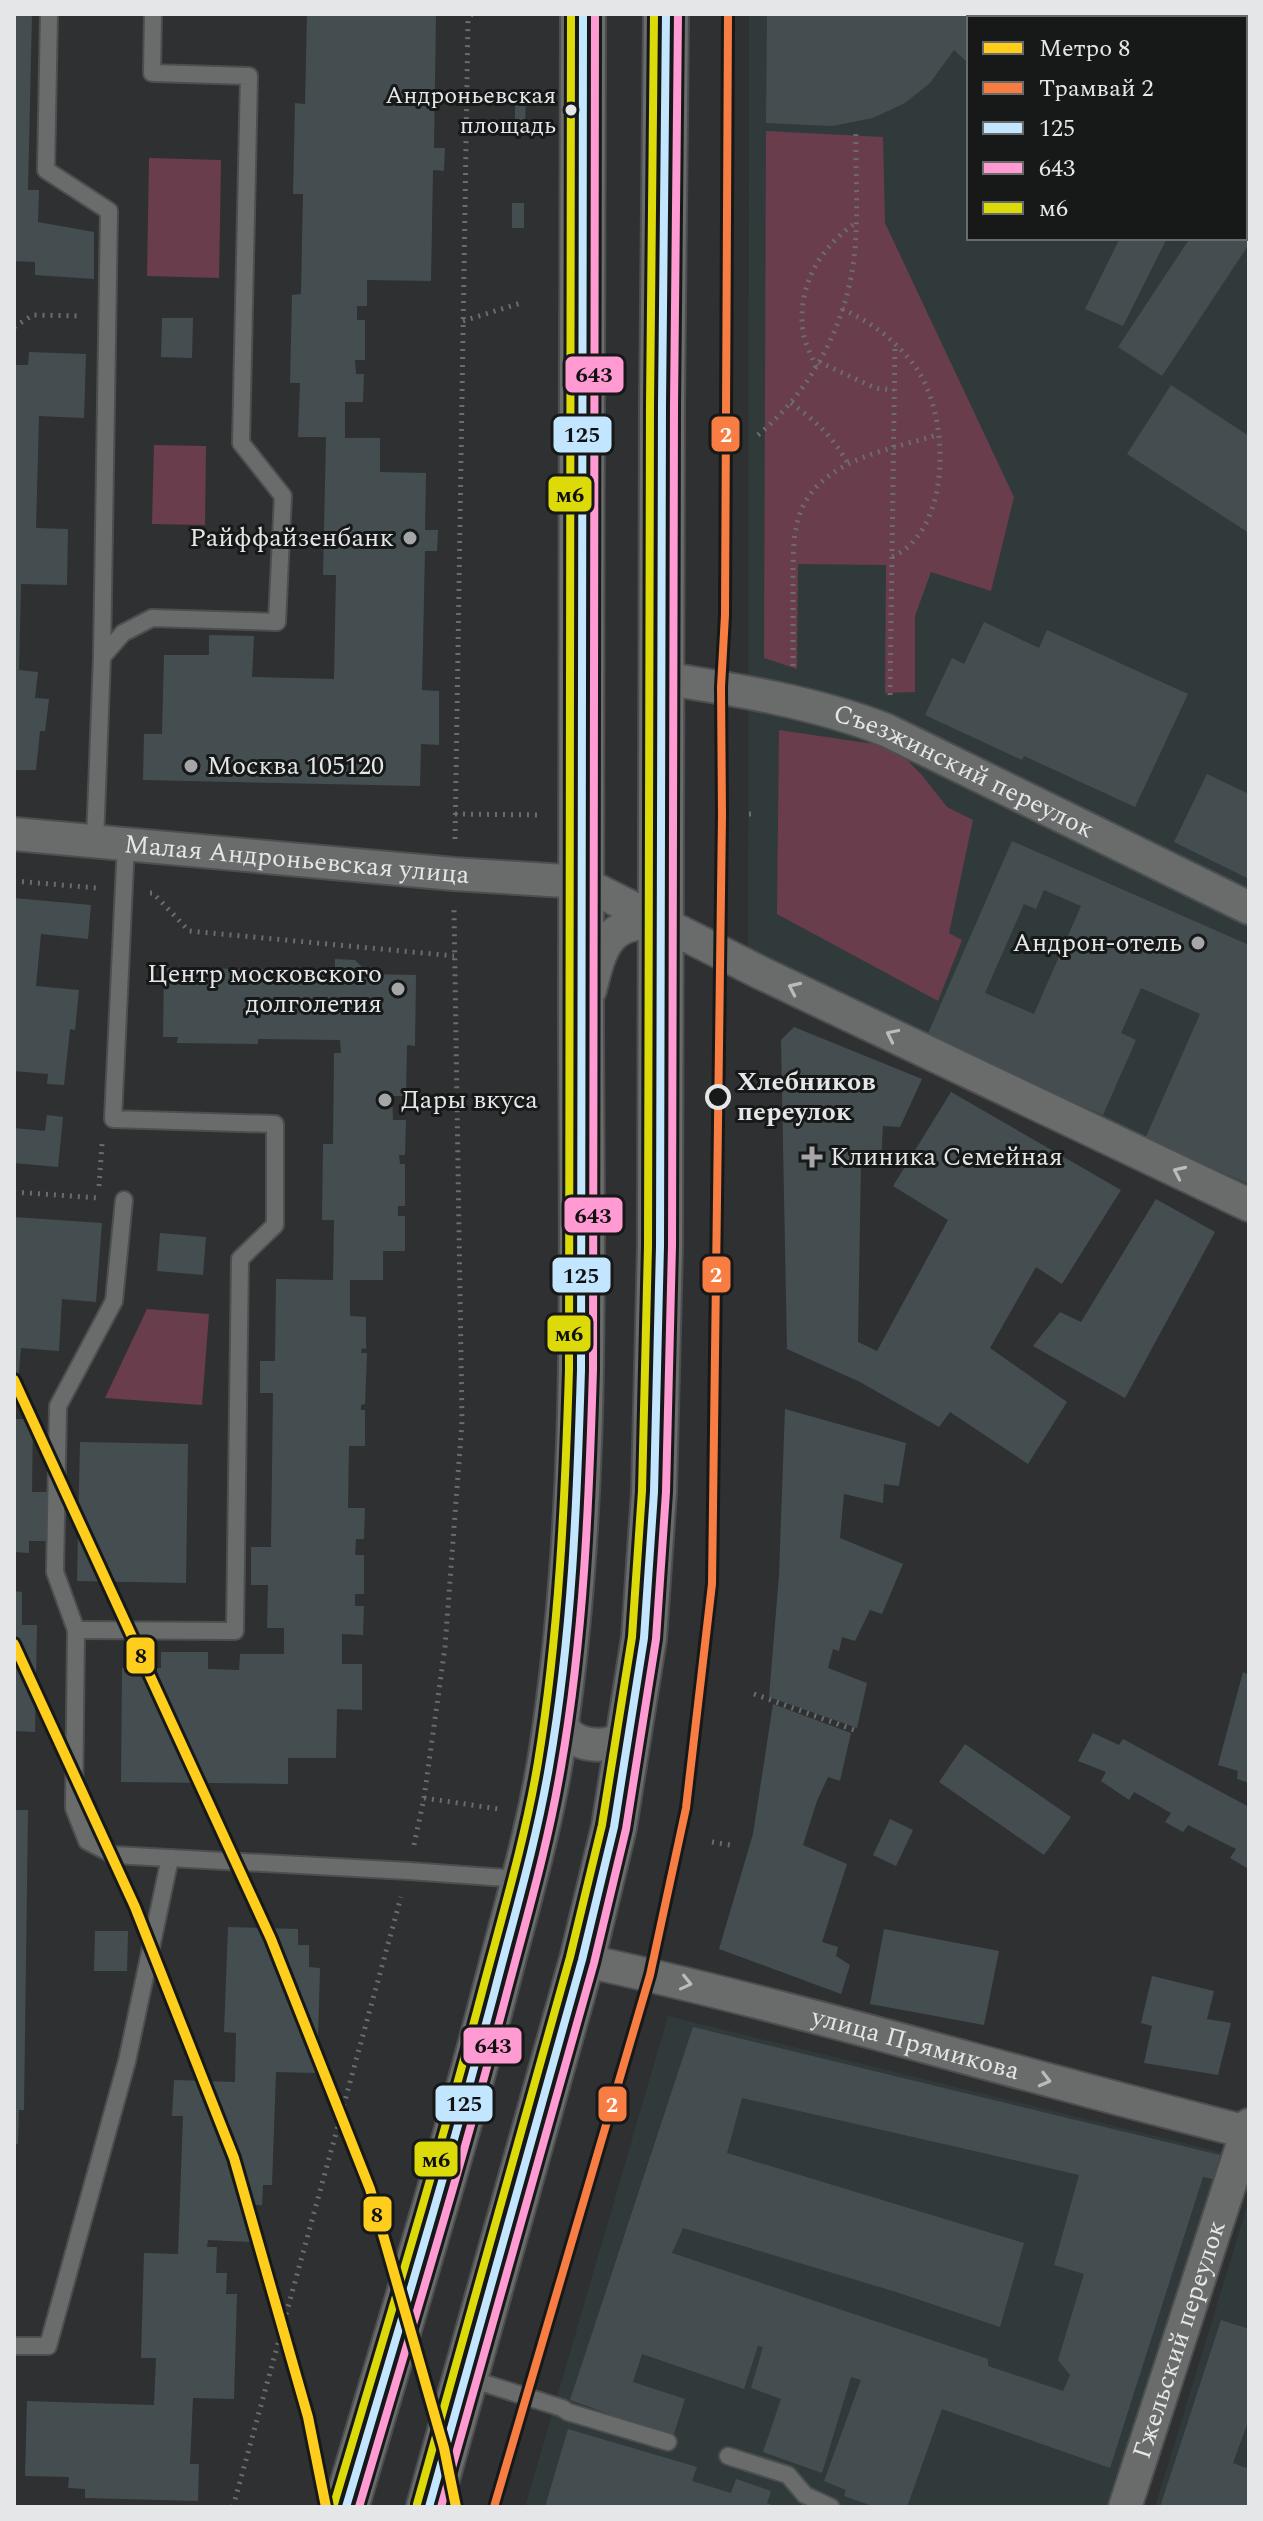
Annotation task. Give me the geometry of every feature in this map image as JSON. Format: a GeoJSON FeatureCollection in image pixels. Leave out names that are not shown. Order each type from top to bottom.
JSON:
{"type":"FeatureCollection","features":[{"type":"Feature","properties":{"kind":"main road"},"geometry":{"type":"LineString","coordinates":[[346,2507],[480,2050],[524,1879],[540,1815],[568,1629],[579,1474],[584,1263],[581,1025],[583,14]]}},
{"type":"Feature","properties":{"kind":"main road"},"geometry":{"type":"LineString","coordinates":[[429,2507],[582,1960],[614,1827],[644,1638],[654,1492],[660,1246],[666,14]]}},
{"type":"Feature","properties":{"kind":"street","name":"Съезжинский переулок"},"geometry":{"type":"LineString","coordinates":[[662,678],[806,704],[886,730],[1249,908]]}},
{"type":"Feature","properties":{"kind":"street","name":"Малая Андроньевская улица"},"geometry":{"type":"LineString","coordinates":[[14,834],[454,874],[581,882]]}},
{"type":"Feature","properties":{"kind":"street"},"geometry":{"type":"LineString","coordinates":[[581,882],[757,971],[1249,1205]]}},
{"type":"Feature","properties":{"kind":"street"},"geometry":{"type":"LineString","coordinates":[[581,1025],[595,970],[607,941],[623,925],[645,921],[661,923]]}},
{"type":"Feature","properties":{"kind":"street"},"geometry":{"type":"LineString","coordinates":[[558,1705],[561,1723],[570,1736],[594,1745],[619,1739],[628,1729],[633,1710]]}},
{"type":"Feature","properties":{"kind":"street","name":"улица Прямикова"},"geometry":{"type":"LineString","coordinates":[[582,1960],[694,1985],[1126,2102],[1248,2130]]}},
{"type":"Feature","properties":{"kind":"street","name":"Гжельский переулок"},"geometry":{"type":"LineString","coordinates":[[1125,2507],[1248,2130]]}},
{"type":"Feature","properties":{"kind":"lane"},"geometry":{"type":"LineString","coordinates":[[49,14],[46,170],[109,211],[102,657],[111,842],[124,891],[113,1119],[275,1124],[275,1225],[240,1259],[235,1631],[76,1630]]}},
{"type":"Feature","properties":{"kind":"lane"},"geometry":{"type":"LineString","coordinates":[[102,657],[123,633],[152,618],[277,622],[283,496],[241,443],[249,76],[152,73],[153,14]]}},
{"type":"Feature","properties":{"kind":"lane"},"geometry":{"type":"LineString","coordinates":[[124,1200],[114,1301],[58,1406],[55,1572],[76,1630],[74,1808],[87,1841],[114,1855],[524,1879]]}},
{"type":"Feature","properties":{"kind":"lane"},"geometry":{"type":"LineString","coordinates":[[14,2346],[48,2346],[127,2061],[170,1858]]}},
{"type":"Feature","properties":{"kind":"lane"},"geometry":{"type":"LineString","coordinates":[[465,2377],[668,2442]]}},
{"type":"Feature","properties":{"kind":"lane"},"geometry":{"type":"LineString","coordinates":[[728,2456],[788,2475],[805,2495],[831,2507]]}},
{"type":"Feature","properties":{"kind":"path"},"geometry":{"type":"LineString","coordinates":[[455,843],[468,19],[472,14]]}},
{"type":"Feature","properties":{"kind":"path"},"geometry":{"type":"LineString","coordinates":[[758,435],[791,403],[818,365],[842,309],[852,270],[856,130]]}},
{"type":"Feature","properties":{"kind":"path"},"geometry":{"type":"LineString","coordinates":[[855,224],[835,237],[807,283],[802,308],[804,335],[818,365],[875,388],[894,390]]}},
{"type":"Feature","properties":{"kind":"path"},"geometry":{"type":"LineString","coordinates":[[463,321],[524,302]]}},
{"type":"Feature","properties":{"kind":"path"},"geometry":{"type":"LineString","coordinates":[[842,309],[869,321],[916,367],[940,433],[940,471],[933,505],[919,536],[906,551],[892,557]]}},
{"type":"Feature","properties":{"kind":"path"},"geometry":{"type":"LineString","coordinates":[[14,327],[33,315],[105,317]]}},
{"type":"Feature","properties":{"kind":"path"},"geometry":{"type":"LineString","coordinates":[[890,708],[895,344]]}},
{"type":"Feature","properties":{"kind":"path"},"geometry":{"type":"LineString","coordinates":[[791,403],[836,441],[849,465]]}},
{"type":"Feature","properties":{"kind":"path"},"geometry":{"type":"LineString","coordinates":[[793,676],[793,536],[808,497],[821,483],[849,465],[934,436]]}},
{"type":"Feature","properties":{"kind":"path"},"geometry":{"type":"LineString","coordinates":[[455,814],[544,815]]}},
{"type":"Feature","properties":{"kind":"path"},"geometry":{"type":"LineString","coordinates":[[749,814],[757,814]]}},
{"type":"Feature","properties":{"kind":"path"},"geometry":{"type":"LineString","coordinates":[[14,881],[153,893],[189,931],[454,956]]}},
{"type":"Feature","properties":{"kind":"path"},"geometry":{"type":"LineString","coordinates":[[233,2507],[409,1871],[424,1798],[445,1647],[462,1422],[454,909]]}},
{"type":"Feature","properties":{"kind":"path"},"geometry":{"type":"LineString","coordinates":[[98,1198],[104,1129],[113,1119]]}},
{"type":"Feature","properties":{"kind":"path"},"geometry":{"type":"LineString","coordinates":[[14,1192],[124,1200]]}},
{"type":"Feature","properties":{"kind":"path"},"geometry":{"type":"LineString","coordinates":[[754,1694],[857,1731]]}},
{"type":"Feature","properties":{"kind":"path"},"geometry":{"type":"LineString","coordinates":[[424,1798],[499,1809]]}},
{"type":"Feature","properties":{"kind":"path"},"geometry":{"type":"LineString","coordinates":[[712,1842],[730,1845]]}},
{"type":"Feature","properties":{"kind":"shaded area"},"geometry":{"type":"Polygon","coordinates":[[[749,14],[1090,14],[1092,16],[967,16],[967,240],[1247,240],[1247,126],[1249,128],[1249,1193],[748,959],[749,14]]]}},
{"type":"Feature","properties":{"kind":"shaded area"},"geometry":{"type":"Polygon","coordinates":[[[766,131],[883,137],[885,223],[1014,497],[991,591],[931,572],[915,616],[915,692],[885,693],[886,565],[798,564],[797,669],[764,658],[766,131]]]}},
{"type":"Feature","properties":{"kind":"shaded area"},"geometry":{"type":"Polygon","coordinates":[[[149,158],[221,160],[219,278],[147,276],[149,158]]]}},
{"type":"Feature","properties":{"kind":"shaded area"},"geometry":{"type":"Polygon","coordinates":[[[154,445],[206,446],[205,525],[152,524],[154,445]]]}},
{"type":"Feature","properties":{"kind":"shaded area"},"geometry":{"type":"Polygon","coordinates":[[[779,730],[894,747],[947,807],[973,820],[949,933],[962,940],[938,1001],[777,914],[779,730]]]}},
{"type":"Feature","properties":{"kind":"shaded area"},"geometry":{"type":"Polygon","coordinates":[[[147,1309],[209,1314],[202,1405],[105,1398],[147,1309]]]}},
{"type":"Feature","properties":{"kind":"shaded area"},"geometry":{"type":"Polygon","coordinates":[[[668,2016],[1224,2153],[1106,2507],[525,2507],[668,2016]]]}},
{"type":"Feature","properties":{"kind":"shaded area"},"geometry":{"type":"Polygon","coordinates":[[[1249,2200],[1249,2507],[1155,2507],[1249,2200]]]}},
{"type":"Feature","properties":{"kind":"building"},"geometry":{"type":"Polygon","coordinates":[[[14,14],[32,14],[28,190],[39,190],[38,222],[94,232],[94,279],[35,275],[35,262],[14,261],[14,14]]]}},
{"type":"Feature","properties":{"kind":"building"},"geometry":{"type":"Polygon","coordinates":[[[307,14],[436,14],[434,148],[445,148],[444,171],[433,170],[431,281],[367,280],[367,306],[357,306],[357,320],[365,320],[365,360],[355,360],[356,374],[364,374],[363,402],[345,402],[345,438],[380,438],[380,472],[426,473],[425,530],[438,530],[437,551],[425,551],[422,690],[439,691],[439,745],[421,744],[420,786],[143,780],[144,734],[162,734],[164,655],[209,655],[209,635],[254,636],[252,677],[334,679],[336,575],[323,575],[326,437],[298,437],[300,383],[290,383],[292,295],[301,294],[303,194],[293,194],[295,103],[305,104],[307,14]]]}},
{"type":"Feature","properties":{"kind":"building"},"geometry":{"type":"Polygon","coordinates":[[[767,14],[1009,16],[967,16],[967,62],[954,50],[930,83],[905,103],[873,118],[832,126],[766,123],[767,14]]]}},
{"type":"Feature","properties":{"kind":"building"},"geometry":{"type":"Polygon","coordinates":[[[515,98],[526,98],[525,124],[515,123],[515,98]]]}},
{"type":"Feature","properties":{"kind":"building"},"geometry":{"type":"Polygon","coordinates":[[[1249,172],[1249,244],[1162,376],[1118,347],[1189,240],[1247,240],[1249,172]]]}},
{"type":"Feature","properties":{"kind":"building"},"geometry":{"type":"Polygon","coordinates":[[[512,203],[524,203],[524,228],[512,228],[512,203]]]}},
{"type":"Feature","properties":{"kind":"building"},"geometry":{"type":"Polygon","coordinates":[[[1119,240],[1166,240],[1123,326],[1085,309],[1119,240]]]}},
{"type":"Feature","properties":{"kind":"building"},"geometry":{"type":"Polygon","coordinates":[[[162,318],[193,318],[192,358],[161,357],[162,318]]]}},
{"type":"Feature","properties":{"kind":"building"},"geometry":{"type":"Polygon","coordinates":[[[29,352],[86,354],[84,418],[39,416],[36,528],[68,529],[67,585],[21,584],[19,670],[38,672],[35,698],[49,699],[45,731],[40,731],[36,770],[14,770],[14,365],[28,365],[29,352]]]}},
{"type":"Feature","properties":{"kind":"building"},"geometry":{"type":"Polygon","coordinates":[[[1171,385],[1249,436],[1249,533],[1127,454],[1171,385]]]}},
{"type":"Feature","properties":{"kind":"building"},"geometry":{"type":"Polygon","coordinates":[[[984,622],[1039,648],[1047,630],[1188,694],[1135,807],[925,715],[952,658],[964,664],[984,622]]]}},
{"type":"Feature","properties":{"kind":"building"},"geometry":{"type":"Polygon","coordinates":[[[1207,774],[1249,794],[1249,879],[1174,842],[1207,774]]]}},
{"type":"Feature","properties":{"kind":"building"},"geometry":{"type":"Polygon","coordinates":[[[1012,841],[1249,945],[1249,1184],[1145,1139],[1200,1014],[1141,988],[1121,1033],[1136,1040],[1103,1115],[926,1038],[1012,841]],[[1044,890],[1036,909],[1024,904],[985,993],[1034,1014],[1081,906],[1044,890]]]}},
{"type":"Feature","properties":{"kind":"building"},"geometry":{"type":"Polygon","coordinates":[[[14,898],[91,905],[88,939],[41,934],[36,986],[79,990],[75,1030],[70,1029],[64,1085],[47,1084],[48,1074],[14,1071],[14,898]]]}},
{"type":"Feature","properties":{"kind":"building"},"geometry":{"type":"Polygon","coordinates":[[[335,959],[355,960],[369,974],[416,975],[415,1046],[407,1045],[406,1096],[392,1096],[393,1120],[406,1120],[405,1155],[399,1155],[400,1164],[405,1164],[405,1206],[398,1206],[398,1216],[405,1216],[405,1251],[383,1251],[383,1280],[350,1280],[350,1316],[366,1317],[366,1349],[362,1348],[361,1353],[367,1353],[365,1404],[361,1405],[361,1410],[365,1410],[365,1446],[349,1446],[348,1508],[365,1508],[364,1539],[356,1539],[355,1555],[364,1555],[364,1594],[355,1594],[355,1606],[364,1606],[363,1635],[342,1634],[342,1664],[362,1664],[362,1710],[337,1709],[336,1758],[288,1758],[288,1784],[121,1782],[122,1668],[161,1668],[161,1652],[208,1652],[208,1669],[239,1670],[240,1654],[284,1654],[284,1628],[267,1628],[268,1585],[251,1585],[251,1547],[271,1547],[273,1393],[260,1393],[260,1361],[275,1361],[276,1279],[333,1280],[334,1220],[322,1220],[323,1144],[333,1144],[334,1053],[341,1053],[340,1040],[258,1039],[258,1044],[177,1043],[178,1037],[163,1037],[164,968],[335,970],[335,959]]]}},
{"type":"Feature","properties":{"kind":"building"},"geometry":{"type":"Polygon","coordinates":[[[794,1027],[922,1079],[900,1127],[883,1126],[881,1161],[861,1161],[858,1342],[877,1351],[948,1220],[893,1186],[951,1092],[1121,1190],[1062,1284],[1036,1267],[990,1348],[1067,1402],[1028,1464],[950,1412],[939,1427],[860,1382],[787,1349],[781,1040],[794,1027]]]}},
{"type":"Feature","properties":{"kind":"building"},"geometry":{"type":"Polygon","coordinates":[[[47,1115],[63,1117],[58,1167],[14,1163],[14,1128],[45,1131],[47,1115]]]}},
{"type":"Feature","properties":{"kind":"building"},"geometry":{"type":"Polygon","coordinates":[[[1156,1199],[1215,1232],[1125,1398],[1033,1346],[1060,1312],[1081,1322],[1156,1199]]]}},
{"type":"Feature","properties":{"kind":"building"},"geometry":{"type":"Polygon","coordinates":[[[14,1217],[102,1223],[96,1302],[62,1299],[59,1351],[21,1348],[18,1381],[14,1381],[14,1217]]]}},
{"type":"Feature","properties":{"kind":"building"},"geometry":{"type":"Polygon","coordinates":[[[160,1233],[206,1237],[203,1275],[157,1271],[160,1233]]]}},
{"type":"Feature","properties":{"kind":"building"},"geometry":{"type":"Polygon","coordinates":[[[785,1409],[906,1443],[899,1486],[884,1484],[883,1503],[844,1494],[840,1538],[903,1564],[882,1614],[870,1610],[855,1641],[842,1637],[839,1651],[833,1649],[828,1668],[867,1683],[857,1728],[769,1697],[779,1575],[785,1409]]]}},
{"type":"Feature","properties":{"kind":"building"},"geometry":{"type":"Polygon","coordinates":[[[14,1419],[33,1419],[32,1492],[48,1492],[47,1541],[29,1541],[29,1553],[14,1552],[14,1419]]]}},
{"type":"Feature","properties":{"kind":"building"},"geometry":{"type":"Polygon","coordinates":[[[80,1442],[188,1444],[186,1583],[77,1581],[80,1442]]]}},
{"type":"Feature","properties":{"kind":"building"},"geometry":{"type":"Polygon","coordinates":[[[14,1591],[22,1592],[22,1625],[37,1625],[35,1732],[14,1731],[14,1591]]]}},
{"type":"Feature","properties":{"kind":"building"},"geometry":{"type":"Polygon","coordinates":[[[1243,1672],[1249,1675],[1249,1783],[1237,1779],[1238,1771],[1218,1765],[1243,1672]]]}},
{"type":"Feature","properties":{"kind":"building"},"geometry":{"type":"Polygon","coordinates":[[[773,1704],[851,1733],[840,1781],[828,1777],[803,1845],[847,1864],[822,1942],[838,1947],[836,1956],[850,1965],[841,1994],[719,1949],[753,1834],[773,1704]]]}},
{"type":"Feature","properties":{"kind":"building"},"geometry":{"type":"Polygon","coordinates":[[[1093,1733],[1119,1745],[1123,1739],[1249,1807],[1247,1868],[1230,1858],[1236,1849],[1188,1825],[1183,1832],[1165,1822],[1171,1813],[1134,1792],[1129,1800],[1101,1781],[1106,1772],[1078,1761],[1093,1733]]]}},
{"type":"Feature","properties":{"kind":"building"},"geometry":{"type":"Polygon","coordinates":[[[965,1744],[1071,1817],[1044,1855],[939,1782],[965,1744]]]}},
{"type":"Feature","properties":{"kind":"building"},"geometry":{"type":"Polygon","coordinates":[[[14,1810],[28,1810],[24,2110],[19,2110],[18,2144],[14,2144],[14,1810]]]}},
{"type":"Feature","properties":{"kind":"building"},"geometry":{"type":"Polygon","coordinates":[[[890,1819],[913,1830],[896,1866],[873,1855],[890,1819]]]}},
{"type":"Feature","properties":{"kind":"building"},"geometry":{"type":"Polygon","coordinates":[[[228,1927],[298,1929],[298,1945],[309,1945],[309,1967],[320,1968],[317,2073],[276,2072],[272,2185],[263,2185],[262,2205],[252,2205],[250,2242],[208,2240],[207,2247],[217,2247],[216,2273],[227,2273],[226,2294],[237,2294],[234,2399],[193,2398],[190,2464],[199,2464],[198,2501],[85,2498],[85,2489],[68,2488],[69,2477],[25,2476],[27,2401],[154,2405],[156,2358],[141,2358],[144,2253],[178,2254],[183,2116],[172,2116],[174,2080],[235,2082],[236,2033],[224,2032],[228,1927]]]}},
{"type":"Feature","properties":{"kind":"building"},"geometry":{"type":"Polygon","coordinates":[[[884,1929],[999,1951],[984,2025],[870,2004],[884,1929]]]}},
{"type":"Feature","properties":{"kind":"building"},"geometry":{"type":"Polygon","coordinates":[[[95,1931],[128,1931],[127,1971],[94,1971],[95,1931]]]}},
{"type":"Feature","properties":{"kind":"building"},"geometry":{"type":"Polygon","coordinates":[[[1152,1976],[1214,1991],[1207,2019],[1231,2023],[1218,2075],[1144,2063],[1152,2026],[1141,2023],[1152,1976]]]}},
{"type":"Feature","properties":{"kind":"building"},"geometry":{"type":"Polygon","coordinates":[[[693,2027],[1220,2155],[1213,2179],[1203,2177],[1110,2468],[942,2409],[907,2507],[875,2507],[844,2496],[846,2490],[824,2481],[861,2380],[851,2377],[822,2473],[763,2452],[781,2399],[751,2388],[763,2347],[758,2346],[744,2389],[642,2354],[633,2382],[685,2399],[673,2437],[570,2400],[693,2027]],[[742,2098],[727,2153],[1024,2243],[1000,2327],[896,2292],[683,2228],[672,2253],[988,2359],[988,2366],[1063,2391],[1070,2375],[1058,2360],[1084,2274],[1054,2265],[1079,2175],[742,2098]]]}},
{"type":"Feature","properties":{"kind":"building"},"geometry":{"type":"Polygon","coordinates":[[[1221,2320],[1249,2329],[1249,2419],[1233,2463],[1249,2469],[1249,2507],[1160,2507],[1221,2320]]]}},
{"type":"Feature","properties":{"kind":"building"},"geometry":{"type":"Polygon","coordinates":[[[568,2429],[697,2467],[692,2481],[731,2493],[736,2479],[771,2491],[767,2503],[776,2507],[545,2507],[568,2429]]]}},
{"type":"Feature","properties":{"kind":"metro line","name":"8"},"geometry":{"type":"LineString","coordinates":[[14,1380],[271,1939],[370,2189],[444,2448],[456,2507]]}},
{"type":"Feature","properties":{"kind":"metro line","name":"8"},"geometry":{"type":"LineString","coordinates":[[14,1644],[135,1907],[234,2158],[308,2417],[326,2507]]}},
{"type":"Feature","properties":{"kind":"tram line","name":"2"},"geometry":{"type":"LineString","coordinates":[[494,2507],[650,1975],[686,1808],[712,1584],[721,687],[725,615],[728,14]]}},
{"type":"Feature","properties":{"kind":"transit line","name":"м6"},"geometry":{"type":"LineString","coordinates":[[334,2504],[447,2120],[520,1849],[538,1762],[556,1616],[569,1370],[571,14]]}},
{"type":"Feature","properties":{"kind":"transit line","name":"125"},"geometry":{"type":"LineString","coordinates":[[346,2507],[459,2120],[531,1851],[557,1718],[568,1619],[581,1370],[583,14]]}},
{"type":"Feature","properties":{"kind":"transit line","name":"643"},"geometry":{"type":"LineString","coordinates":[[359,2507],[471,2124],[536,1882],[561,1767],[580,1619],[593,1370],[595,14]]}},
{"type":"Feature","properties":{"kind":"transit line","name":"м6"},"geometry":{"type":"LineString","coordinates":[[417,2504],[570,1957],[602,1825],[632,1637],[642,1491],[648,1246],[654,14]]}},
{"type":"Feature","properties":{"kind":"transit line","name":"125"},"geometry":{"type":"LineString","coordinates":[[429,2507],[582,1960],[614,1827],[644,1638],[654,1492],[660,1246],[666,14]]}},
{"type":"Feature","properties":{"kind":"transit line","name":"643"},"geometry":{"type":"LineString","coordinates":[[441,2507],[594,1963],[626,1829],[656,1639],[666,1492],[672,1246],[678,14]]}},
{"type":"Feature","properties":{"kind":"place","name":"Андроньевская площадь"},"geometry":{"type":"Point","coordinates":[571,110]}},
{"type":"Feature","properties":{"kind":"place","name":"Райффайзенбанк"},"geometry":{"type":"Point","coordinates":[410,538]}},
{"type":"Feature","properties":{"kind":"place","name":"Москва 105120"},"geometry":{"type":"Point","coordinates":[191,766]}},
{"type":"Feature","properties":{"kind":"place","name":"Андрон-отель"},"geometry":{"type":"Point","coordinates":[1198,943]}},
{"type":"Feature","properties":{"kind":"place","name":"Центр московского долголетия"},"geometry":{"type":"Point","coordinates":[398,989]}},
{"type":"Feature","properties":{"kind":"place","name":"Хлебников переулок"},"geometry":{"type":"Point","coordinates":[718,1097]}},
{"type":"Feature","properties":{"kind":"place","name":"Дары вкуса"},"geometry":{"type":"Point","coordinates":[385,1100]}},
{"type":"Feature","properties":{"kind":"place","name":"Клиника Семейная"},"geometry":{"type":"Point","coordinates":[812,1157]}}]}
